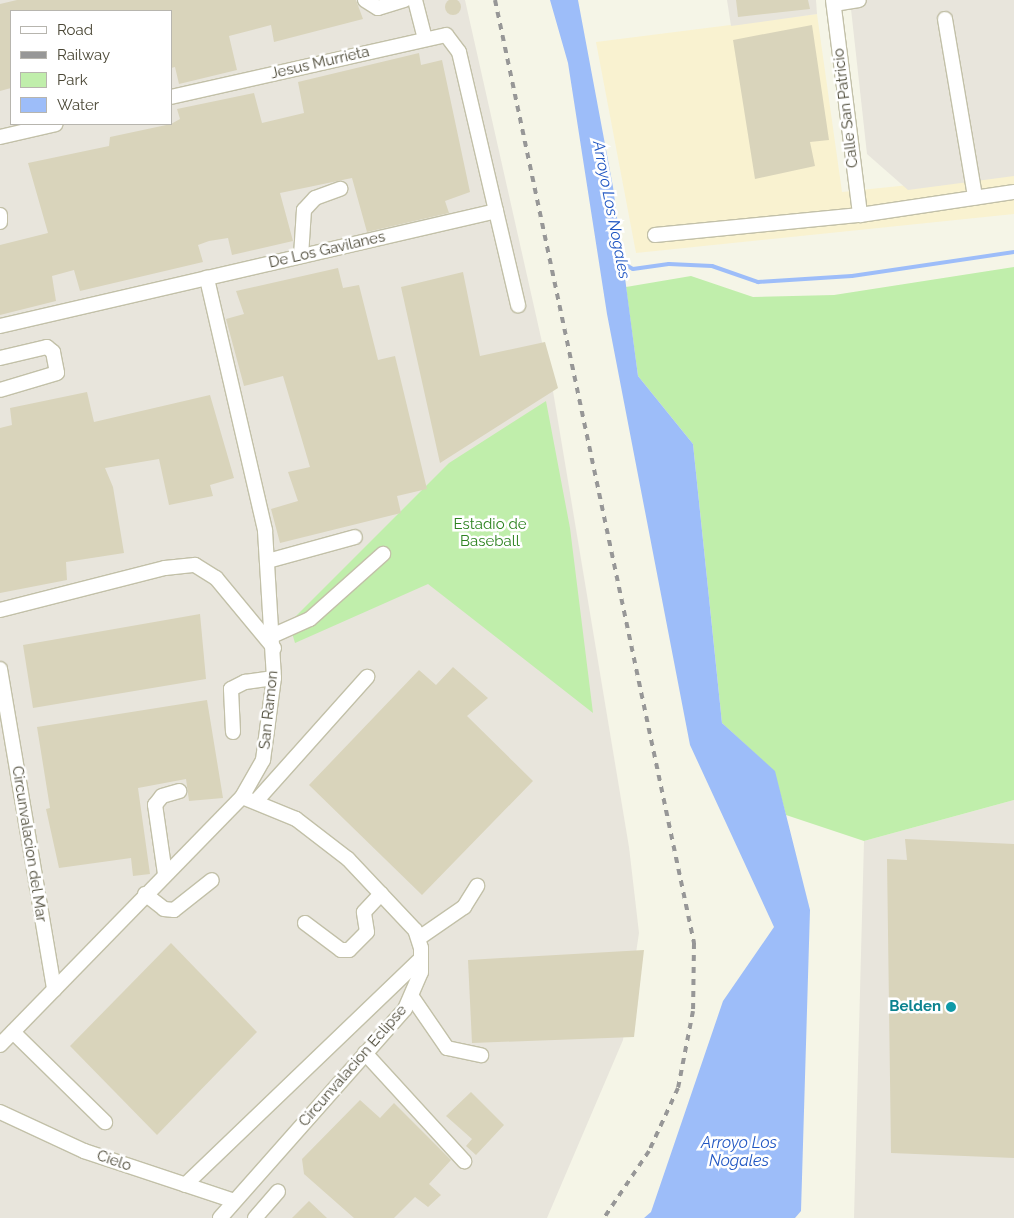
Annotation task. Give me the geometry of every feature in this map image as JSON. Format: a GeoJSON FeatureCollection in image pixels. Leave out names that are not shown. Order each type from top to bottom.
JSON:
{"type":"FeatureCollection","features":[{"type":"Feature","properties":{"kind":"street"},"geometry":{"type":"LineString","coordinates":[[365,0],[374,8],[389,2],[405,0]]}},
{"type":"Feature","properties":{"kind":"street"},"geometry":{"type":"LineString","coordinates":[[415,0],[425,39]]}},
{"type":"Feature","properties":{"kind":"street"},"geometry":{"type":"LineString","coordinates":[[833,2],[859,0]]}},
{"type":"Feature","properties":{"kind":"street","name":"Calle San Patricio"},"geometry":{"type":"LineString","coordinates":[[833,2],[860,215]]}},
{"type":"Feature","properties":{"kind":"street"},"geometry":{"type":"LineString","coordinates":[[945,19],[975,197]]}},
{"type":"Feature","properties":{"kind":"street","name":"Jesus Murrieta"},"geometry":{"type":"LineString","coordinates":[[172,97],[446,35],[459,52],[496,211]]}},
{"type":"Feature","properties":{"kind":"street"},"geometry":{"type":"LineString","coordinates":[[0,137],[52,125]]}},
{"type":"Feature","properties":{"kind":"street"},"geometry":{"type":"LineString","coordinates":[[301,256],[304,210],[315,198],[340,189]]}},
{"type":"Feature","properties":{"kind":"street"},"geometry":{"type":"LineString","coordinates":[[655,235],[860,215],[1014,192]]}},
{"type":"Feature","properties":{"kind":"street"},"geometry":{"type":"LineString","coordinates":[[496,211],[518,305]]}},
{"type":"Feature","properties":{"kind":"street","name":"De Los Gavilanes"},"geometry":{"type":"LineString","coordinates":[[0,326],[496,211]]}},
{"type":"Feature","properties":{"kind":"street"},"geometry":{"type":"LineString","coordinates":[[0,215],[0,222]]}},
{"type":"Feature","properties":{"kind":"street","name":"San Ramon"},"geometry":{"type":"LineString","coordinates":[[0,1045],[164,874],[242,797],[263,760],[274,678],[274,642],[265,530],[207,278]]}},
{"type":"Feature","properties":{"kind":"street"},"geometry":{"type":"LineString","coordinates":[[0,358],[47,347],[53,352],[57,373],[0,390]]}},
{"type":"Feature","properties":{"kind":"street"},"geometry":{"type":"LineString","coordinates":[[268,561],[355,536]]}},
{"type":"Feature","properties":{"kind":"street"},"geometry":{"type":"LineString","coordinates":[[0,610],[165,568],[195,565],[216,578],[274,642],[310,619],[383,554]]}},
{"type":"Feature","properties":{"kind":"street","name":"Circunvalacion del Mar"},"geometry":{"type":"LineString","coordinates":[[0,669],[6,739],[54,990]]}},
{"type":"Feature","properties":{"kind":"street"},"geometry":{"type":"LineString","coordinates":[[258,799],[367,677]]}},
{"type":"Feature","properties":{"kind":"street"},"geometry":{"type":"LineString","coordinates":[[233,732],[231,689],[245,682],[274,678]]}},
{"type":"Feature","properties":{"kind":"street"},"geometry":{"type":"LineString","coordinates":[[164,874],[155,805],[162,796],[179,790]]}},
{"type":"Feature","properties":{"kind":"street"},"geometry":{"type":"LineString","coordinates":[[242,797],[258,799],[315,831],[382,894],[419,938],[464,907],[477,886]]}},
{"type":"Feature","properties":{"kind":"street"},"geometry":{"type":"LineString","coordinates":[[145,894],[164,909],[174,910],[212,880]]}},
{"type":"Feature","properties":{"kind":"street"},"geometry":{"type":"LineString","coordinates":[[305,923],[341,950],[349,950],[367,932],[364,912],[382,894]]}},
{"type":"Feature","properties":{"kind":"street","name":"Circunvalacion Eclipse"},"geometry":{"type":"LineString","coordinates":[[220,1218],[231,1200],[365,1054],[412,997],[421,959],[419,938]]}},
{"type":"Feature","properties":{"kind":"street"},"geometry":{"type":"LineString","coordinates":[[185,1185],[421,959]]}},
{"type":"Feature","properties":{"kind":"street"},"geometry":{"type":"LineString","coordinates":[[412,997],[447,1048],[481,1055]]}},
{"type":"Feature","properties":{"kind":"street"},"geometry":{"type":"LineString","coordinates":[[13,1032],[105,1122]]}},
{"type":"Feature","properties":{"kind":"street"},"geometry":{"type":"LineString","coordinates":[[365,1054],[464,1161]]}},
{"type":"Feature","properties":{"kind":"street","name":"Cielo"},"geometry":{"type":"LineString","coordinates":[[0,1112],[84,1151],[231,1200]]}},
{"type":"Feature","properties":{"kind":"street"},"geometry":{"type":"LineString","coordinates":[[255,1218],[278,1192]]}},
{"type":"Feature","properties":{"kind":"shaded area"},"geometry":{"type":"Polygon","coordinates":[[[0,0],[465,0],[553,391],[629,847],[639,933],[623,1040],[547,1218],[0,1218],[0,0]]]}},
{"type":"Feature","properties":{"kind":"shaded area"},"geometry":{"type":"Polygon","coordinates":[[[727,0],[816,0],[817,14],[731,26],[727,0]]]}},
{"type":"Feature","properties":{"kind":"shaded area"},"geometry":{"type":"Polygon","coordinates":[[[850,0],[1014,0],[1014,176],[908,190],[867,154],[850,0]]]}},
{"type":"Feature","properties":{"kind":"shaded area"},"geometry":{"type":"Polygon","coordinates":[[[817,14],[842,192],[1014,174],[1014,214],[636,253],[596,42],[817,14]]]}},
{"type":"Feature","properties":{"kind":"shaded area","name":"Belden"},"geometry":{"type":"Polygon","coordinates":[[[1014,800],[1014,1218],[854,1218],[864,841],[1014,800]]]}},
{"type":"Feature","properties":{"kind":"green space"},"geometry":{"type":"Polygon","coordinates":[[[1014,267],[1014,800],[864,841],[786,815],[774,771],[722,723],[693,444],[638,376],[626,287],[691,276],[753,297],[834,295],[1014,267]]]}},
{"type":"Feature","properties":{"kind":"green space","name":"Estadio de Baseball"},"geometry":{"type":"Polygon","coordinates":[[[546,401],[570,528],[593,713],[428,584],[295,643],[289,623],[449,463],[546,401]]]}},
{"type":"Feature","properties":{"kind":"water","name":"Arroyo Los Nogales"},"geometry":{"type":"Polygon","coordinates":[[[550,0],[578,0],[613,187],[638,376],[693,444],[722,723],[775,771],[810,910],[801,1211],[795,1218],[644,1218],[651,1212],[723,1001],[774,927],[690,745],[607,314],[568,63],[550,0]]]}},
{"type":"Feature","properties":{"kind":"building"},"geometry":{"type":"Polygon","coordinates":[[[450,-1],[456,-1],[461,4],[459,13],[450,15],[445,10],[445,4],[450,-1]]]}},
{"type":"Feature","properties":{"kind":"building"},"geometry":{"type":"Polygon","coordinates":[[[17,0],[356,0],[363,19],[274,42],[271,25],[229,36],[237,70],[179,84],[175,67],[172,68],[172,10],[10,10],[10,88],[0,91],[0,4],[17,0]]]}},
{"type":"Feature","properties":{"kind":"building"},"geometry":{"type":"Polygon","coordinates":[[[736,0],[808,0],[810,9],[738,17],[736,0]]]}},
{"type":"Feature","properties":{"kind":"building"},"geometry":{"type":"Polygon","coordinates":[[[812,25],[829,140],[810,142],[815,166],[755,179],[733,40],[812,25]]]}},
{"type":"Feature","properties":{"kind":"building"},"geometry":{"type":"Polygon","coordinates":[[[419,53],[421,65],[442,60],[470,192],[445,201],[449,213],[367,232],[352,178],[280,193],[293,241],[232,255],[228,238],[209,241],[198,245],[203,262],[80,291],[74,270],[52,276],[56,301],[0,315],[0,245],[48,233],[28,163],[109,146],[110,137],[172,125],[180,119],[177,109],[254,93],[262,123],[304,113],[298,82],[419,53]]]}},
{"type":"Feature","properties":{"kind":"building"},"geometry":{"type":"Polygon","coordinates":[[[338,268],[343,288],[359,285],[378,360],[395,356],[427,489],[397,496],[401,513],[280,543],[271,509],[298,501],[288,472],[310,467],[283,376],[244,386],[226,319],[244,314],[236,291],[338,268]]]}},
{"type":"Feature","properties":{"kind":"building"},"geometry":{"type":"Polygon","coordinates":[[[463,272],[480,356],[545,342],[558,388],[440,463],[401,287],[463,272]]]}},
{"type":"Feature","properties":{"kind":"building"},"geometry":{"type":"Polygon","coordinates":[[[87,392],[94,422],[210,395],[234,478],[210,485],[213,496],[169,505],[159,459],[105,468],[113,487],[124,553],[66,562],[67,580],[0,593],[0,428],[12,425],[10,408],[87,392]]]}},
{"type":"Feature","properties":{"kind":"building"},"geometry":{"type":"Polygon","coordinates":[[[200,614],[206,679],[33,708],[23,645],[200,614]]]}},
{"type":"Feature","properties":{"kind":"building"},"geometry":{"type":"Polygon","coordinates":[[[453,667],[488,698],[467,716],[533,781],[422,895],[309,785],[419,670],[436,685],[453,667]]]}},
{"type":"Feature","properties":{"kind":"building"},"geometry":{"type":"Polygon","coordinates":[[[207,700],[223,798],[189,801],[186,779],[138,788],[150,874],[133,876],[131,858],[59,868],[46,809],[50,808],[37,727],[207,700]]]}},
{"type":"Feature","properties":{"kind":"building","name":"Belden"},"geometry":{"type":"Polygon","coordinates":[[[905,839],[1014,844],[1014,1158],[891,1153],[887,859],[907,860],[905,839]]]}},
{"type":"Feature","properties":{"kind":"building"},"geometry":{"type":"Polygon","coordinates":[[[171,943],[257,1032],[157,1135],[70,1046],[171,943]]]}},
{"type":"Feature","properties":{"kind":"building"},"geometry":{"type":"Polygon","coordinates":[[[644,950],[634,1037],[472,1043],[468,960],[644,950]]]}},
{"type":"Feature","properties":{"kind":"building"},"geometry":{"type":"Polygon","coordinates":[[[471,1092],[504,1125],[476,1155],[466,1146],[472,1139],[446,1116],[471,1092]]]}},
{"type":"Feature","properties":{"kind":"building"},"geometry":{"type":"Polygon","coordinates":[[[360,1100],[380,1118],[394,1103],[451,1160],[429,1184],[441,1195],[428,1207],[415,1197],[394,1218],[354,1218],[304,1174],[302,1159],[360,1100]]]}},
{"type":"Feature","properties":{"kind":"building"},"geometry":{"type":"Polygon","coordinates":[[[309,1201],[327,1218],[292,1218],[309,1201]]]}},
{"type":"Feature","properties":{"kind":"waterway"},"geometry":{"type":"LineString","coordinates":[[619,261],[633,269],[669,264],[712,266],[758,282],[852,276],[1014,252]]}},
{"type":"Feature","properties":{"kind":"railway"},"geometry":{"type":"LineString","coordinates":[[495,0],[694,943],[693,1011],[678,1088],[649,1151],[604,1218]]}},
{"type":"Feature","properties":{"kind":"place","name":"Belden"},"geometry":{"type":"Point","coordinates":[951,1007]}}]}
